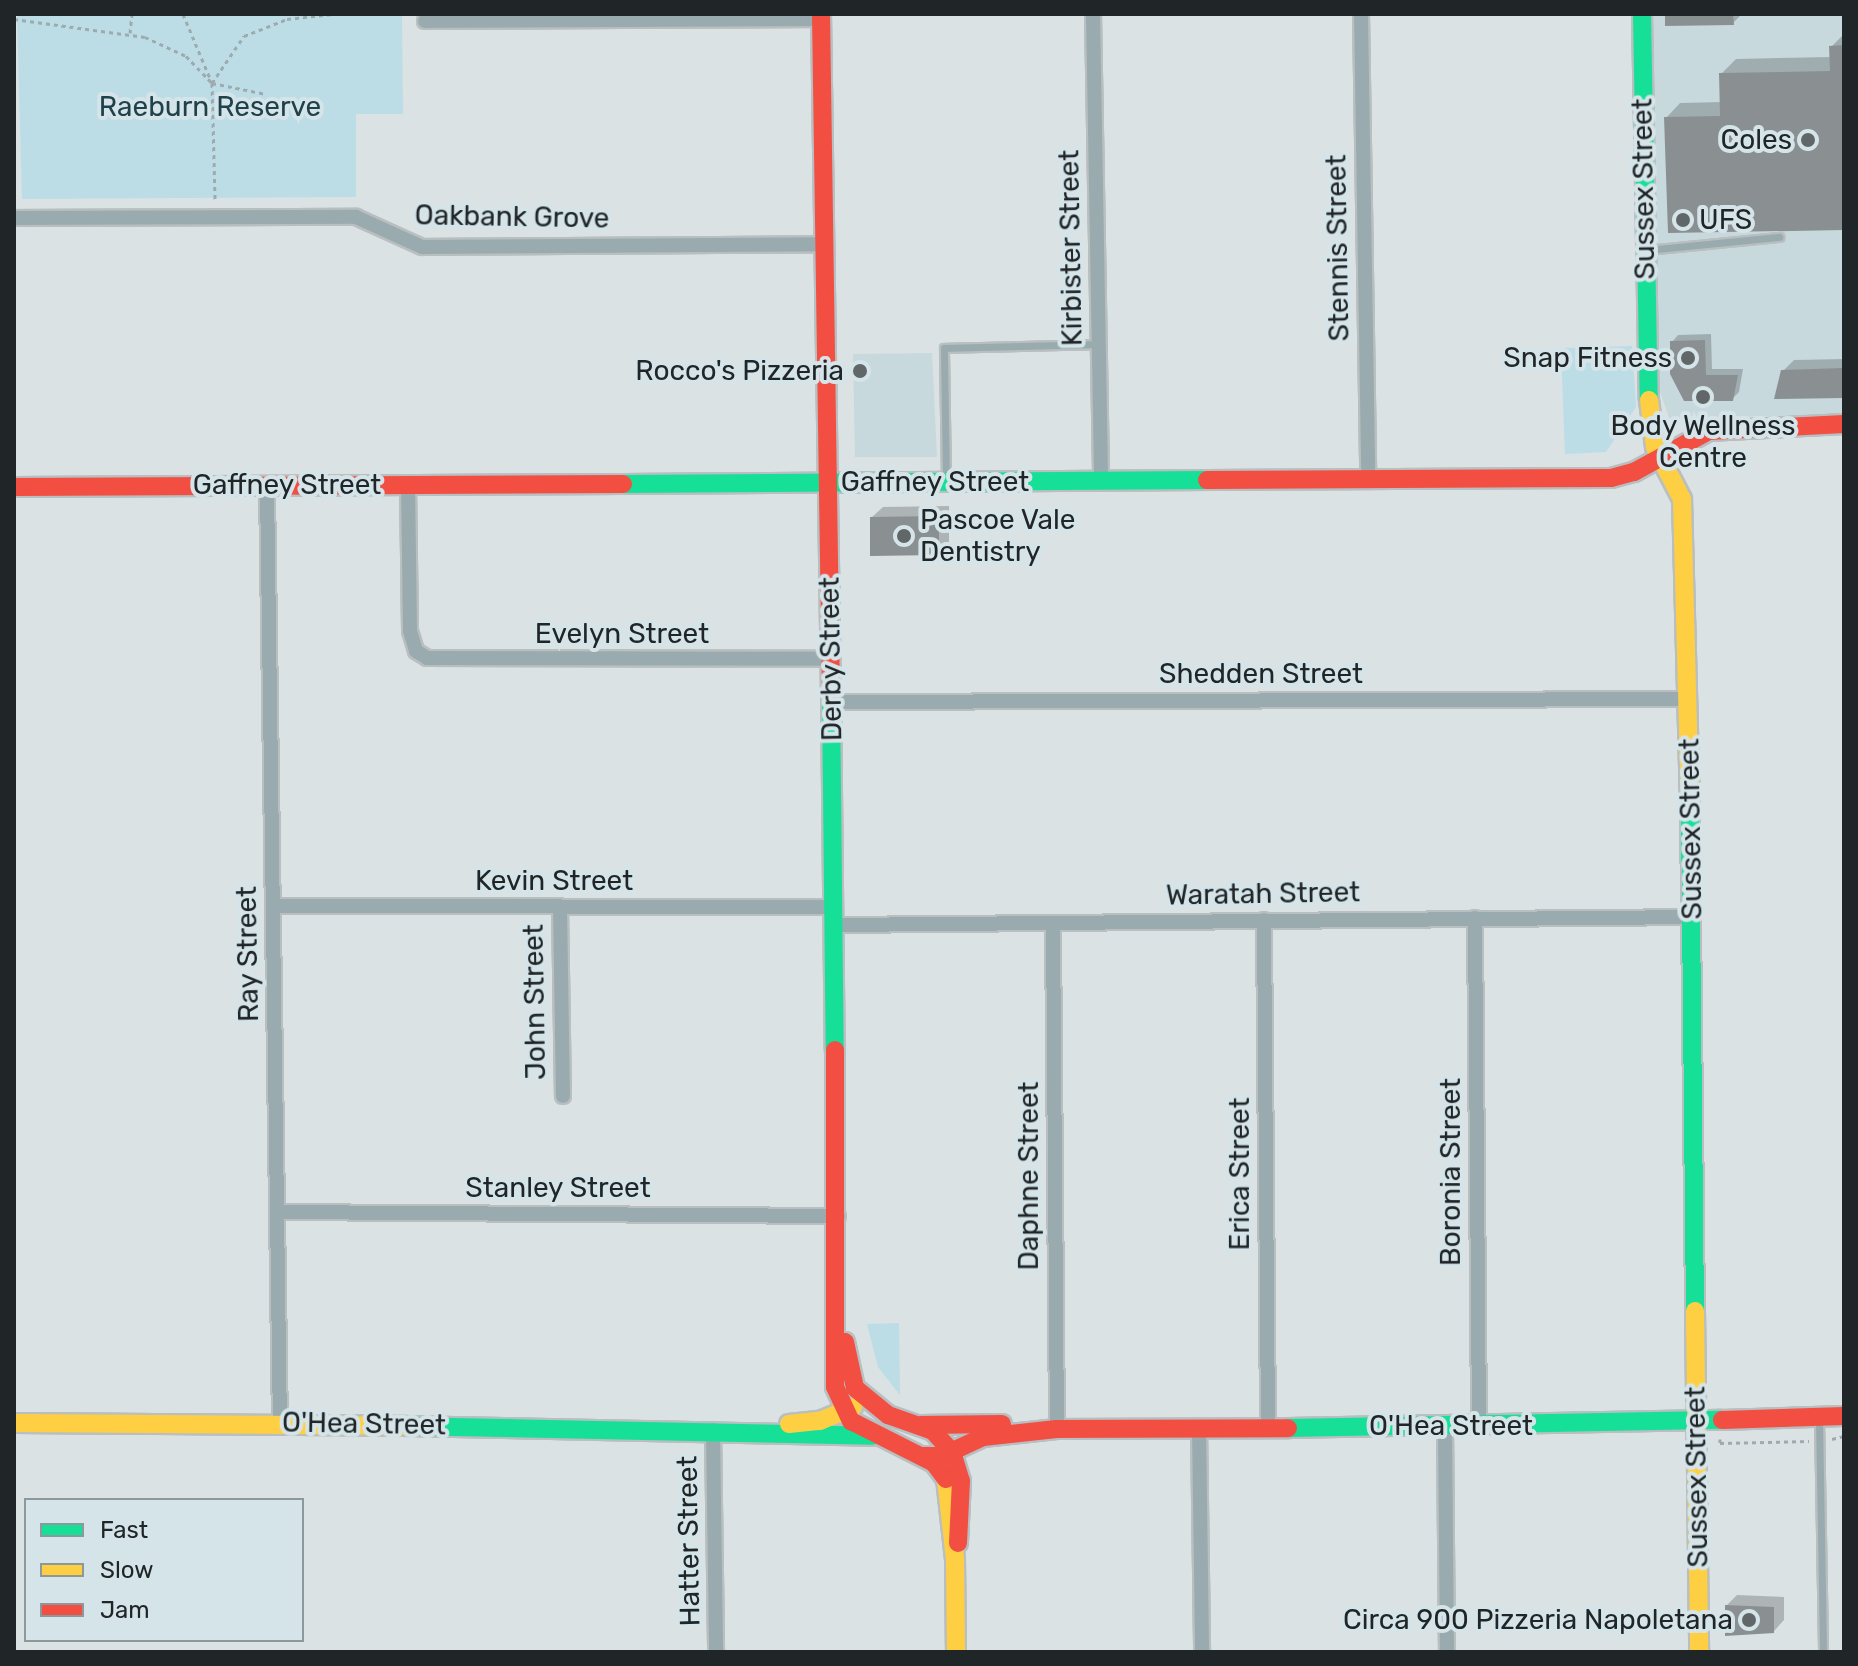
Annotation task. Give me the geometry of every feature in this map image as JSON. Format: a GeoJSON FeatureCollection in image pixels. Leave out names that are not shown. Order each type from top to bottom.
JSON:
{"type":"FeatureCollection","features":[{"type":"Feature","properties":{"kind":"street","name":"Kirbister Street"},"geometry":{"type":"LineString","coordinates":[[1093,14],[1101,481]]}},
{"type":"Feature","properties":{"kind":"street","name":"Stennis Street"},"geometry":{"type":"LineString","coordinates":[[1361,14],[1368,481]]}},
{"type":"Feature","properties":{"kind":"street","name":"Sussex Street"},"geometry":{"type":"LineString","coordinates":[[1642,14],[1649,421],[1661,458],[1682,499],[1689,699],[1699,1652]]}},
{"type":"Feature","properties":{"kind":"street"},"geometry":{"type":"LineString","coordinates":[[425,21],[821,17]]}},
{"type":"Feature","properties":{"kind":"street","name":"Derby Street"},"geometry":{"type":"LineString","coordinates":[[821,17],[839,1304],[834,1372],[844,1412]]}},
{"type":"Feature","properties":{"kind":"street","name":"Oakbank Grove"},"geometry":{"type":"LineString","coordinates":[[14,218],[356,217],[422,247],[824,244]]}},
{"type":"Feature","properties":{"kind":"street","name":"Gaffney Street"},"geometry":{"type":"LineString","coordinates":[[14,487],[1615,478],[1722,428],[1844,424]]}},
{"type":"Feature","properties":{"kind":"street","name":"Ray Street"},"geometry":{"type":"LineString","coordinates":[[267,485],[280,1423]]}},
{"type":"Feature","properties":{"kind":"street","name":"Evelyn Street"},"geometry":{"type":"LineString","coordinates":[[408,485],[410,631],[416,651],[444,662],[832,659]]}},
{"type":"Feature","properties":{"kind":"street","name":"Shedden Street"},"geometry":{"type":"LineString","coordinates":[[832,702],[1689,699]]}},
{"type":"Feature","properties":{"kind":"street","name":"Kevin Street"},"geometry":{"type":"LineString","coordinates":[[273,906],[560,907],[835,916]]}},
{"type":"Feature","properties":{"kind":"street","name":"John Street"},"geometry":{"type":"LineString","coordinates":[[560,907],[563,1096]]}},
{"type":"Feature","properties":{"kind":"street","name":"Waratah Street"},"geometry":{"type":"LineString","coordinates":[[835,916],[1053,923],[1692,917]]}},
{"type":"Feature","properties":{"kind":"street","name":"Boronia Street"},"geometry":{"type":"LineString","coordinates":[[1475,918],[1479,1426]]}},
{"type":"Feature","properties":{"kind":"street","name":"Erica Street"},"geometry":{"type":"LineString","coordinates":[[1264,920],[1268,1427]]}},
{"type":"Feature","properties":{"kind":"street","name":"Daphne Street"},"geometry":{"type":"LineString","coordinates":[[1053,923],[1057,1429]]}},
{"type":"Feature","properties":{"kind":"street","name":"Stanley Street"},"geometry":{"type":"LineString","coordinates":[[277,1212],[838,1216]]}},
{"type":"Feature","properties":{"kind":"street","name":"Derby Street"},"geometry":{"type":"LineString","coordinates":[[839,1304],[850,1379],[888,1415],[921,1425]]}},
{"type":"Feature","properties":{"kind":"street","name":"O'Hea Street"},"geometry":{"type":"LineString","coordinates":[[713,1430],[742,1424],[809,1424],[869,1406],[888,1415]]}},
{"type":"Feature","properties":{"kind":"street"},"geometry":{"type":"LineString","coordinates":[[844,1412],[860,1428],[934,1463],[946,1479],[955,1559],[956,1652]]}},
{"type":"Feature","properties":{"kind":"street","name":"O'Hea Street"},"geometry":{"type":"LineString","coordinates":[[918,1455],[952,1452],[983,1437],[1057,1429],[1696,1423],[1844,1416]]}},
{"type":"Feature","properties":{"kind":"street","name":"O'Hea Street"},"geometry":{"type":"LineString","coordinates":[[14,1423],[280,1423],[713,1430],[743,1437],[880,1436]]}},
{"type":"Feature","properties":{"kind":"street","name":"O'Hea Street"},"geometry":{"type":"LineString","coordinates":[[921,1425],[1037,1423],[1057,1429]]}},
{"type":"Feature","properties":{"kind":"street"},"geometry":{"type":"LineString","coordinates":[[921,1425],[952,1452],[961,1481],[963,1516],[955,1559]]}},
{"type":"Feature","properties":{"kind":"street"},"geometry":{"type":"LineString","coordinates":[[1445,1426],[1447,1652]]}},
{"type":"Feature","properties":{"kind":"street"},"geometry":{"type":"LineString","coordinates":[[1199,1428],[1202,1652]]}},
{"type":"Feature","properties":{"kind":"street","name":"Hatter Street"},"geometry":{"type":"LineString","coordinates":[[713,1430],[716,1652]]}},
{"type":"Feature","properties":{"kind":"lane"},"geometry":{"type":"LineString","coordinates":[[1645,251],[1779,237]]}},
{"type":"Feature","properties":{"kind":"lane"},"geometry":{"type":"LineString","coordinates":[[946,482],[944,348],[1098,344]]}},
{"type":"Feature","properties":{"kind":"lane"},"geometry":{"type":"LineString","coordinates":[[1819,1419],[1823,1652]]}},
{"type":"Feature","properties":{"kind":"path"},"geometry":{"type":"LineString","coordinates":[[130,33],[132,14]]}},
{"type":"Feature","properties":{"kind":"path"},"geometry":{"type":"LineString","coordinates":[[183,14],[212,83],[215,201]]}},
{"type":"Feature","properties":{"kind":"path"},"geometry":{"type":"LineString","coordinates":[[212,83],[244,36],[287,19],[333,14]]}},
{"type":"Feature","properties":{"kind":"path"},"geometry":{"type":"LineString","coordinates":[[14,19],[130,33],[186,56],[212,83],[266,94]]}},
{"type":"Feature","properties":{"kind":"path"},"geometry":{"type":"LineString","coordinates":[[1721,1422],[1720,1443],[1821,1441]]}},
{"type":"Feature","properties":{"kind":"shaded area"},"geometry":{"type":"Polygon","coordinates":[[[1650,14],[1844,14],[1844,415],[1669,418],[1654,374],[1650,14]]]}},
{"type":"Feature","properties":{"kind":"shaded area"},"geometry":{"type":"Polygon","coordinates":[[[932,353],[937,457],[855,457],[853,354],[932,353]]]}},
{"type":"Feature","properties":{"kind":"green space","name":"Raeburn Reserve"},"geometry":{"type":"Polygon","coordinates":[[[17,14],[402,14],[403,114],[356,114],[356,197],[22,199],[17,14]]]}},
{"type":"Feature","properties":{"kind":"green space"},"geometry":{"type":"Polygon","coordinates":[[[1632,346],[1636,407],[1606,452],[1565,454],[1561,348],[1632,346]]]}},
{"type":"Feature","properties":{"kind":"green space"},"geometry":{"type":"Polygon","coordinates":[[[899,1323],[900,1395],[878,1367],[867,1324],[899,1323]]]}},
{"type":"Feature","properties":{"kind":"building"},"geometry":{"type":"Polygon","coordinates":[[[1665,14],[1733,14],[1734,25],[1665,26],[1665,14]]]}},
{"type":"Feature","properties":{"kind":"building"},"geometry":{"type":"Polygon","coordinates":[[[1844,45],[1844,230],[1668,233],[1664,117],[1720,116],[1719,73],[1830,71],[1829,46],[1844,45]]]}},
{"type":"Feature","properties":{"kind":"building","name":"Snap Fitness"},"geometry":{"type":"Polygon","coordinates":[[[1705,340],[1706,375],[1738,375],[1733,401],[1684,401],[1670,374],[1670,341],[1705,340]]]}},
{"type":"Feature","properties":{"kind":"building"},"geometry":{"type":"Polygon","coordinates":[[[1844,368],[1844,398],[1774,399],[1781,370],[1844,368]]]}},
{"type":"Feature","properties":{"kind":"building","name":"Pascoe Vale Dentistry"},"geometry":{"type":"Polygon","coordinates":[[[939,516],[939,555],[870,556],[870,517],[939,516]]]}},
{"type":"Feature","properties":{"kind":"building","name":"Circa 900 Pizzeria Napoletana"},"geometry":{"type":"Polygon","coordinates":[[[1725,1605],[1774,1607],[1774,1633],[1725,1636],[1725,1605]]]}},
{"type":"Feature","properties":{"kind":"traffic: fast"},"geometry":{"type":"LineString","coordinates":[[1642,14],[1649,400]]}},
{"type":"Feature","properties":{"kind":"traffic: fast"},"geometry":{"type":"LineString","coordinates":[[623,484],[1207,480]]}},
{"type":"Feature","properties":{"kind":"traffic: fast"},"geometry":{"type":"LineString","coordinates":[[831,695],[835,1050]]}},
{"type":"Feature","properties":{"kind":"traffic: fast"},"geometry":{"type":"LineString","coordinates":[[1690,811],[1695,1311]]}},
{"type":"Feature","properties":{"kind":"traffic: fast"},"geometry":{"type":"LineString","coordinates":[[1288,1428],[1722,1420]]}},
{"type":"Feature","properties":{"kind":"traffic: fast"},"geometry":{"type":"LineString","coordinates":[[405,1426],[872,1436]]}},
{"type":"Feature","properties":{"kind":"traffic: slow"},"geometry":{"type":"LineString","coordinates":[[1649,400],[1655,447],[1682,499],[1690,811]]}},
{"type":"Feature","properties":{"kind":"traffic: slow"},"geometry":{"type":"LineString","coordinates":[[1695,1311],[1699,1652]]}},
{"type":"Feature","properties":{"kind":"traffic: slow"},"geometry":{"type":"LineString","coordinates":[[789,1424],[820,1421],[853,1407]]}},
{"type":"Feature","properties":{"kind":"traffic: slow"},"geometry":{"type":"LineString","coordinates":[[14,1423],[405,1426]]}},
{"type":"Feature","properties":{"kind":"traffic: slow"},"geometry":{"type":"LineString","coordinates":[[946,1479],[955,1559],[956,1652]]}},
{"type":"Feature","properties":{"kind":"traffic: jam"},"geometry":{"type":"LineString","coordinates":[[821,14],[831,695]]}},
{"type":"Feature","properties":{"kind":"traffic: jam"},"geometry":{"type":"LineString","coordinates":[[1207,480],[1611,478],[1634,472],[1709,431],[1844,424]]}},
{"type":"Feature","properties":{"kind":"traffic: jam"},"geometry":{"type":"LineString","coordinates":[[14,487],[623,484]]}},
{"type":"Feature","properties":{"kind":"traffic: jam"},"geometry":{"type":"LineString","coordinates":[[835,1050],[835,1387],[851,1421],[934,1463],[946,1479]]}},
{"type":"Feature","properties":{"kind":"traffic: jam"},"geometry":{"type":"LineString","coordinates":[[845,1342],[855,1388],[888,1415],[933,1431],[952,1452],[961,1481],[958,1543]]}},
{"type":"Feature","properties":{"kind":"traffic: jam"},"geometry":{"type":"LineString","coordinates":[[1722,1420],[1844,1416]]}},
{"type":"Feature","properties":{"kind":"traffic: jam"},"geometry":{"type":"LineString","coordinates":[[921,1425],[1002,1424]]}},
{"type":"Feature","properties":{"kind":"traffic: jam"},"geometry":{"type":"LineString","coordinates":[[922,1456],[942,1456],[983,1437],[1057,1429],[1288,1428]]}},
{"type":"Feature","properties":{"kind":"place","name":"Coles"},"geometry":{"type":"Point","coordinates":[1808,140]}},
{"type":"Feature","properties":{"kind":"place","name":"UFS"},"geometry":{"type":"Point","coordinates":[1683,220]}},
{"type":"Feature","properties":{"kind":"place","name":"Snap Fitness"},"geometry":{"type":"Point","coordinates":[1688,358]}},
{"type":"Feature","properties":{"kind":"place","name":"Rocco's Pizzeria"},"geometry":{"type":"Point","coordinates":[860,371]}},
{"type":"Feature","properties":{"kind":"place","name":"Body Wellness Centre"},"geometry":{"type":"Point","coordinates":[1703,397]}},
{"type":"Feature","properties":{"kind":"place","name":"Pascoe Vale Dentistry"},"geometry":{"type":"Point","coordinates":[904,536]}},
{"type":"Feature","properties":{"kind":"place","name":"Circa 900 Pizzeria Napoletana"},"geometry":{"type":"Point","coordinates":[1749,1620]}}]}
